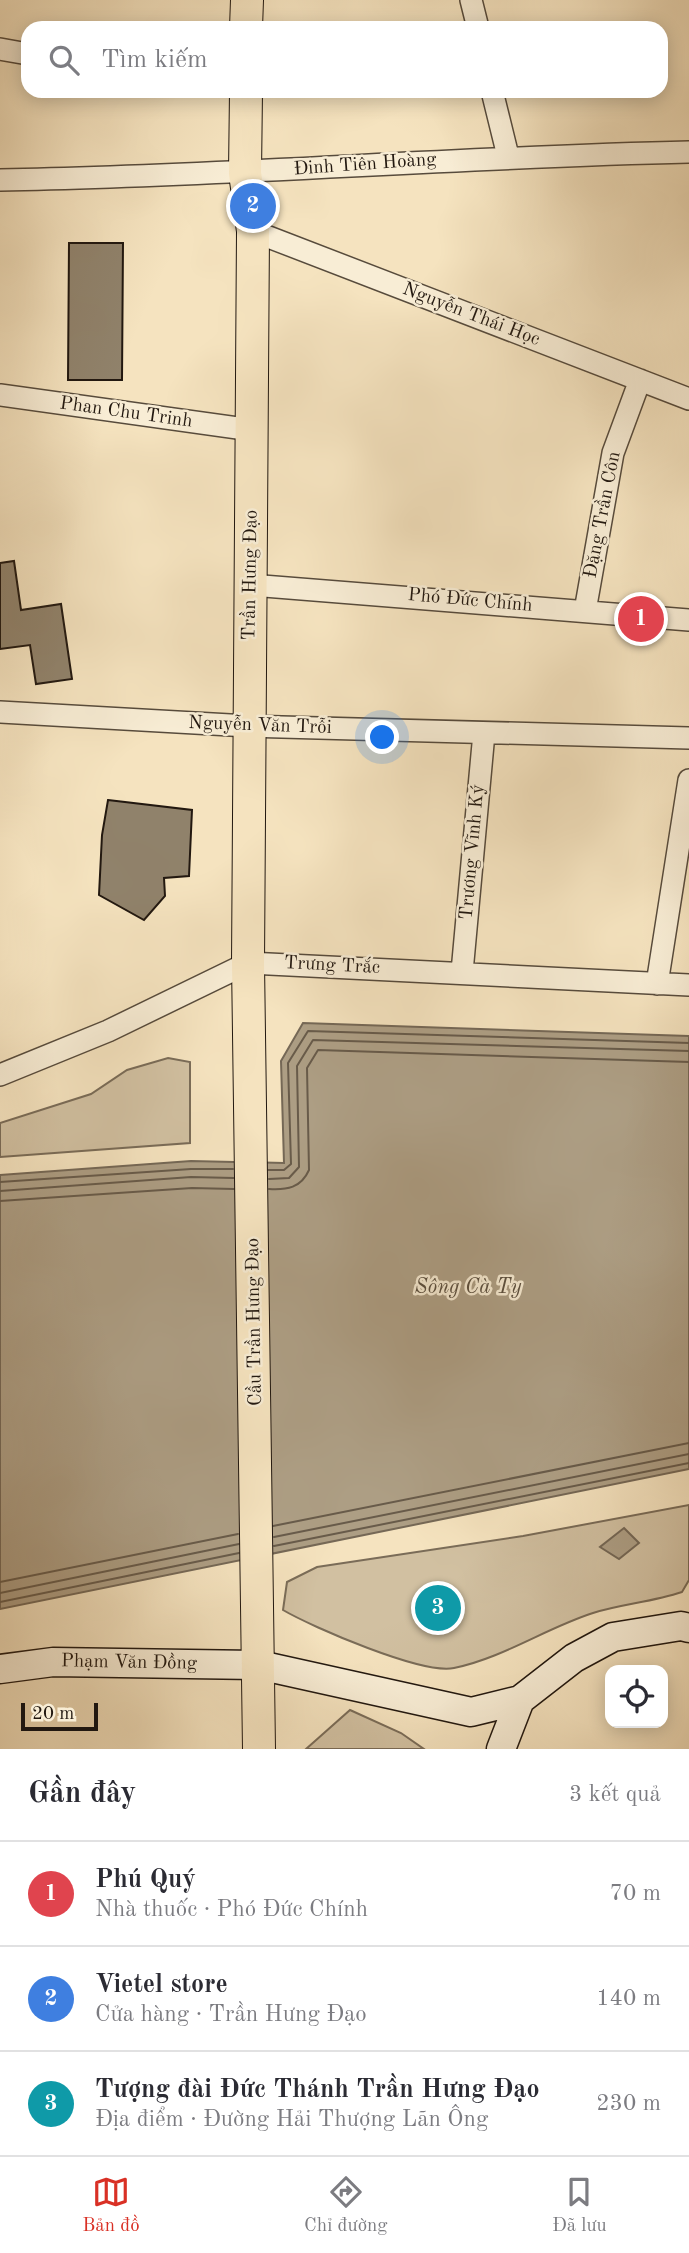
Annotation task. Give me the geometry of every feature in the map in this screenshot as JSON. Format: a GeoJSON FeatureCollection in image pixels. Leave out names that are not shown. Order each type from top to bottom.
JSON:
{"type":"FeatureCollection","features":[{"type":"Feature","properties":{"kind":"main road"},"geometry":{"type":"LineString","coordinates":[[246,21],[247,0]]}},
{"type":"Feature","properties":{"kind":"main road","name":"Trần Hưng Đạo"},"geometry":{"type":"LineString","coordinates":[[246,98],[245,173],[253,231],[248,726],[248,962],[251,1060]]}},
{"type":"Feature","properties":{"kind":"main road","name":"Cầu Trần Hưng Đạo"},"geometry":{"type":"LineString","coordinates":[[251,1060],[259,1665]]}},
{"type":"Feature","properties":{"kind":"main road"},"geometry":{"type":"LineString","coordinates":[[259,1665],[259,1749]]}},
{"type":"Feature","properties":{"kind":"street"},"geometry":{"type":"LineString","coordinates":[[471,0],[476,21]]}},
{"type":"Feature","properties":{"kind":"street"},"geometry":{"type":"LineString","coordinates":[[0,49],[21,53]]}},
{"type":"Feature","properties":{"kind":"street"},"geometry":{"type":"LineString","coordinates":[[494,98],[508,156]]}},
{"type":"Feature","properties":{"kind":"street","name":"Đinh Tiên Hoàng"},"geometry":{"type":"LineString","coordinates":[[0,180],[245,173],[508,156],[689,152]]}},
{"type":"Feature","properties":{"kind":"street","name":"Nguyễn Thái Học"},"geometry":{"type":"LineString","coordinates":[[253,231],[689,399]]}},
{"type":"Feature","properties":{"kind":"street","name":"Đặng Trần Côn"},"geometry":{"type":"LineString","coordinates":[[585,611],[613,453],[640,380]]}},
{"type":"Feature","properties":{"kind":"street","name":"Phan Chu Trinh"},"geometry":{"type":"LineString","coordinates":[[0,395],[252,430]]}},
{"type":"Feature","properties":{"kind":"street","name":"Phó Đức Chính"},"geometry":{"type":"LineString","coordinates":[[251,585],[689,620]]}},
{"type":"Feature","properties":{"kind":"street","name":"Nguyễn Văn Trỗi"},"geometry":{"type":"LineString","coordinates":[[0,712],[248,726],[689,738]]}},
{"type":"Feature","properties":{"kind":"street","name":"Trương Vĩnh Ký"},"geometry":{"type":"LineString","coordinates":[[462,972],[484,733]]}},
{"type":"Feature","properties":{"kind":"street"},"geometry":{"type":"LineString","coordinates":[[657,984],[689,780]]}},
{"type":"Feature","properties":{"kind":"street","name":"Trưng Trắc"},"geometry":{"type":"LineString","coordinates":[[0,1075],[108,1031],[248,962],[689,985]]}},
{"type":"Feature","properties":{"kind":"street"},"geometry":{"type":"LineString","coordinates":[[501,1749],[520,1700],[574,1658],[613,1637],[686,1623]]}},
{"type":"Feature","properties":{"kind":"street","name":"Phạm Văn Đồng"},"geometry":{"type":"LineString","coordinates":[[0,1669],[53,1662],[259,1665],[471,1712],[520,1700]]}},
{"type":"Feature","properties":{"kind":"shaded area"},"geometry":{"type":"Polygon","coordinates":[[[168,1058],[190,1062],[190,1143],[0,1157],[0,1123],[91,1094],[127,1070],[168,1058]]]}},
{"type":"Feature","properties":{"kind":"shaded area"},"geometry":{"type":"Polygon","coordinates":[[[689,1505],[689,1580],[682,1592],[593,1613],[490,1657],[454,1668],[439,1668],[394,1657],[342,1638],[283,1610],[287,1582],[317,1567],[523,1536],[689,1505]]]}},
{"type":"Feature","properties":{"kind":"shaded area"},"geometry":{"type":"Polygon","coordinates":[[[350,1710],[401,1733],[424,1749],[306,1749],[350,1710]]]}},
{"type":"Feature","properties":{"kind":"water","name":"Sông Cà Ty"},"geometry":{"type":"Polygon","coordinates":[[[303,1023],[689,1036],[689,1469],[0,1609],[0,1175],[191,1161],[284,1163],[281,1061],[303,1023]]]}},
{"type":"Feature","properties":{"kind":"water"},"geometry":{"type":"Polygon","coordinates":[[[624,1528],[639,1543],[619,1559],[600,1547],[624,1528]]]}},
{"type":"Feature","properties":{"kind":"building"},"geometry":{"type":"Polygon","coordinates":[[[69,243],[123,243],[122,380],[68,380],[69,243]]]}},
{"type":"Feature","properties":{"kind":"building"},"geometry":{"type":"Polygon","coordinates":[[[14,561],[21,610],[61,604],[72,679],[36,684],[30,645],[0,649],[0,563],[14,561]]]}},
{"type":"Feature","properties":{"kind":"building"},"geometry":{"type":"Polygon","coordinates":[[[108,800],[192,810],[189,876],[164,878],[165,896],[144,920],[99,895],[102,835],[108,800]]]}},
{"type":"Feature","properties":{"kind":"place","name":"Vietel store"},"geometry":{"type":"Point","coordinates":[253,206]}},
{"type":"Feature","properties":{"kind":"place","name":"Phú Quý"},"geometry":{"type":"Point","coordinates":[641,619]}},
{"type":"Feature","properties":{"kind":"place","name":"Tượng đài Đức Thánh Trần Hưng Đạo"},"geometry":{"type":"Point","coordinates":[438,1608]}}]}
